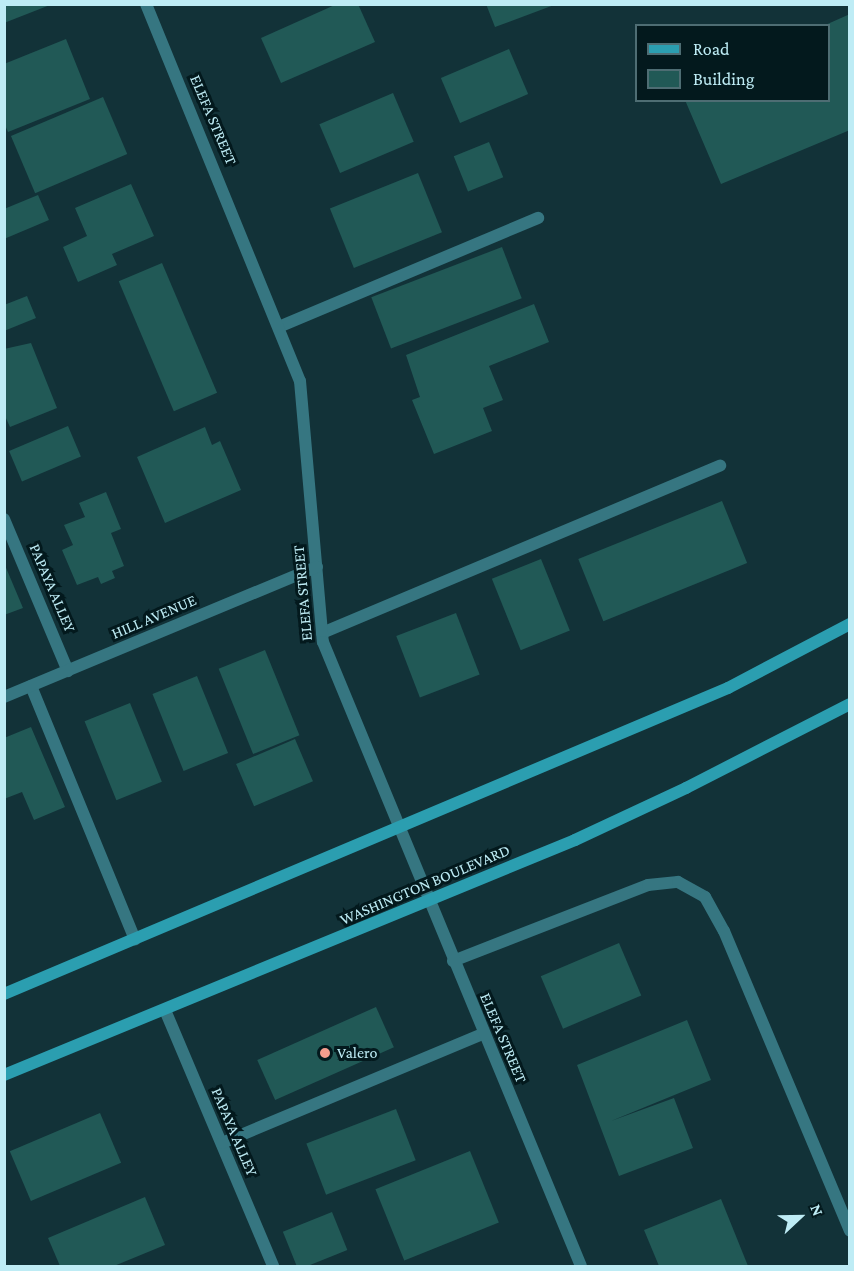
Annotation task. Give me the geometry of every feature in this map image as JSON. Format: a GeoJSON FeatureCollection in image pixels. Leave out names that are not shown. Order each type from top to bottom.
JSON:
{"type":"FeatureCollection","features":[{"type":"Feature","properties":{"kind":"main road"},"geometry":{"type":"LineString","coordinates":[[4,994],[728,688],[849,624]]}},
{"type":"Feature","properties":{"kind":"main road","name":"WASHINGTON BOULEVARD"},"geometry":{"type":"LineString","coordinates":[[4,1075],[429,903],[686,788],[849,704]]}},
{"type":"Feature","properties":{"kind":"street","name":"ELEFA STREET"},"geometry":{"type":"LineString","coordinates":[[146,4],[281,326],[300,381],[322,633],[398,828],[581,1266]]}},
{"type":"Feature","properties":{"kind":"street"},"geometry":{"type":"LineString","coordinates":[[281,326],[538,218]]}},
{"type":"Feature","properties":{"kind":"street"},"geometry":{"type":"LineString","coordinates":[[322,633],[720,466]]}},
{"type":"Feature","properties":{"kind":"street","name":"PAPAYA ALLEY"},"geometry":{"type":"LineString","coordinates":[[4,519],[68,671]]}},
{"type":"Feature","properties":{"kind":"street","name":"HILL AVENUE"},"geometry":{"type":"LineString","coordinates":[[4,697],[317,567]]}},
{"type":"Feature","properties":{"kind":"street"},"geometry":{"type":"LineString","coordinates":[[31,686],[135,939]]}},
{"type":"Feature","properties":{"kind":"street"},"geometry":{"type":"LineString","coordinates":[[453,961],[648,885],[678,882],[705,897],[724,931],[849,1232]]}},
{"type":"Feature","properties":{"kind":"street","name":"PAPAYA ALLEY"},"geometry":{"type":"LineString","coordinates":[[165,1010],[273,1266]]}},
{"type":"Feature","properties":{"kind":"street"},"geometry":{"type":"LineString","coordinates":[[222,1143],[483,1034]]}},
{"type":"Feature","properties":{"kind":"building"},"geometry":{"type":"Polygon","coordinates":[[[4,4],[50,4],[50,5],[4,23],[4,4]]]}},
{"type":"Feature","properties":{"kind":"building"},"geometry":{"type":"Polygon","coordinates":[[[337,4],[358,4],[375,42],[281,83],[261,38],[337,4]]]}},
{"type":"Feature","properties":{"kind":"building"},"geometry":{"type":"Polygon","coordinates":[[[486,4],[554,4],[554,5],[495,27],[486,4]]]}},
{"type":"Feature","properties":{"kind":"building"},"geometry":{"type":"Polygon","coordinates":[[[850,14],[850,130],[721,184],[686,102],[830,102],[830,24],[828,24],[850,14]]]}},
{"type":"Feature","properties":{"kind":"building"},"geometry":{"type":"Polygon","coordinates":[[[66,39],[90,99],[8,132],[4,123],[4,64],[66,39]]]}},
{"type":"Feature","properties":{"kind":"building"},"geometry":{"type":"Polygon","coordinates":[[[509,49],[528,94],[460,123],[441,78],[509,49]]]}},
{"type":"Feature","properties":{"kind":"building"},"geometry":{"type":"Polygon","coordinates":[[[393,93],[414,142],[340,173],[319,124],[393,93]]]}},
{"type":"Feature","properties":{"kind":"building"},"geometry":{"type":"Polygon","coordinates":[[[103,97],[127,154],[35,193],[11,136],[103,97]]]}},
{"type":"Feature","properties":{"kind":"building"},"geometry":{"type":"Polygon","coordinates":[[[489,142],[503,177],[468,191],[454,156],[489,142]]]}},
{"type":"Feature","properties":{"kind":"building"},"geometry":{"type":"Polygon","coordinates":[[[418,173],[442,232],[354,268],[330,209],[418,173]]]}},
{"type":"Feature","properties":{"kind":"building"},"geometry":{"type":"Polygon","coordinates":[[[131,184],[154,236],[112,254],[117,265],[78,282],[63,247],[87,236],[75,208],[131,184]]]}},
{"type":"Feature","properties":{"kind":"building"},"geometry":{"type":"Polygon","coordinates":[[[38,195],[49,220],[4,239],[4,209],[38,195]]]}},
{"type":"Feature","properties":{"kind":"building"},"geometry":{"type":"Polygon","coordinates":[[[502,247],[522,298],[391,349],[371,297],[502,247]]]}},
{"type":"Feature","properties":{"kind":"building"},"geometry":{"type":"Polygon","coordinates":[[[162,263],[217,393],[174,411],[119,281],[162,263]]]}},
{"type":"Feature","properties":{"kind":"building"},"geometry":{"type":"Polygon","coordinates":[[[27,296],[36,318],[4,331],[4,305],[27,296]]]}},
{"type":"Feature","properties":{"kind":"building"},"geometry":{"type":"Polygon","coordinates":[[[534,304],[549,342],[489,366],[503,400],[483,408],[492,431],[434,454],[412,400],[420,397],[406,355],[534,304]]]}},
{"type":"Feature","properties":{"kind":"building"},"geometry":{"type":"Polygon","coordinates":[[[31,343],[57,408],[10,427],[4,414],[4,349],[31,343]]]}},
{"type":"Feature","properties":{"kind":"building"},"geometry":{"type":"Polygon","coordinates":[[[68,426],[81,456],[22,481],[9,451],[68,426]]]}},
{"type":"Feature","properties":{"kind":"building"},"geometry":{"type":"Polygon","coordinates":[[[205,427],[212,445],[220,441],[241,490],[165,523],[137,457],[205,427]]]}},
{"type":"Feature","properties":{"kind":"building"},"geometry":{"type":"Polygon","coordinates":[[[106,492],[121,529],[111,533],[124,566],[112,571],[115,578],[101,584],[98,577],[77,585],[62,550],[73,545],[64,525],[85,517],[79,503],[106,492]]]}},
{"type":"Feature","properties":{"kind":"building"},"geometry":{"type":"Polygon","coordinates":[[[722,501],[747,563],[603,621],[578,559],[722,501]]]}},
{"type":"Feature","properties":{"kind":"building"},"geometry":{"type":"Polygon","coordinates":[[[541,559],[570,630],[521,650],[492,579],[541,559]]]}},
{"type":"Feature","properties":{"kind":"building"},"geometry":{"type":"Polygon","coordinates":[[[4,563],[23,608],[4,615],[4,563]]]}},
{"type":"Feature","properties":{"kind":"building"},"geometry":{"type":"Polygon","coordinates":[[[456,613],[480,675],[420,698],[396,636],[456,613]]]}},
{"type":"Feature","properties":{"kind":"building"},"geometry":{"type":"Polygon","coordinates":[[[265,650],[299,735],[253,754],[219,669],[265,650]]]}},
{"type":"Feature","properties":{"kind":"building"},"geometry":{"type":"Polygon","coordinates":[[[197,676],[228,753],[184,771],[152,694],[197,676]]]}},
{"type":"Feature","properties":{"kind":"building"},"geometry":{"type":"Polygon","coordinates":[[[130,703],[162,782],[116,800],[85,721],[130,703]]]}},
{"type":"Feature","properties":{"kind":"building"},"geometry":{"type":"Polygon","coordinates":[[[31,727],[65,807],[34,820],[22,792],[4,799],[4,738],[31,727]]]}},
{"type":"Feature","properties":{"kind":"building"},"geometry":{"type":"Polygon","coordinates":[[[295,739],[313,781],[254,806],[236,764],[295,739]]]}},
{"type":"Feature","properties":{"kind":"building"},"geometry":{"type":"Polygon","coordinates":[[[619,943],[641,995],[563,1029],[541,976],[619,943]]]}},
{"type":"Feature","properties":{"kind":"building","name":"Valero"},"geometry":{"type":"Polygon","coordinates":[[[376,1007],[394,1047],[275,1100],[257,1060],[376,1007]]]}},
{"type":"Feature","properties":{"kind":"building"},"geometry":{"type":"Polygon","coordinates":[[[687,1020],[711,1080],[611,1121],[674,1098],[693,1148],[619,1176],[577,1065],[687,1020]]]}},
{"type":"Feature","properties":{"kind":"building"},"geometry":{"type":"Polygon","coordinates":[[[396,1109],[416,1160],[326,1195],[306,1143],[396,1109]]]}},
{"type":"Feature","properties":{"kind":"building"},"geometry":{"type":"Polygon","coordinates":[[[100,1113],[121,1163],[31,1201],[10,1151],[100,1113]]]}},
{"type":"Feature","properties":{"kind":"building"},"geometry":{"type":"Polygon","coordinates":[[[470,1151],[499,1222],[404,1261],[375,1189],[470,1151]]]}},
{"type":"Feature","properties":{"kind":"building"},"geometry":{"type":"Polygon","coordinates":[[[145,1197],[165,1245],[114,1266],[60,1266],[48,1238],[145,1197]]]}},
{"type":"Feature","properties":{"kind":"building"},"geometry":{"type":"Polygon","coordinates":[[[721,1199],[748,1266],[659,1266],[644,1230],[721,1199]]]}},
{"type":"Feature","properties":{"kind":"building"},"geometry":{"type":"Polygon","coordinates":[[[332,1212],[347,1250],[308,1266],[297,1266],[283,1232],[332,1212]]]}},
{"type":"Feature","properties":{"kind":"place","name":"Valero"},"geometry":{"type":"Point","coordinates":[325,1053]}}]}
